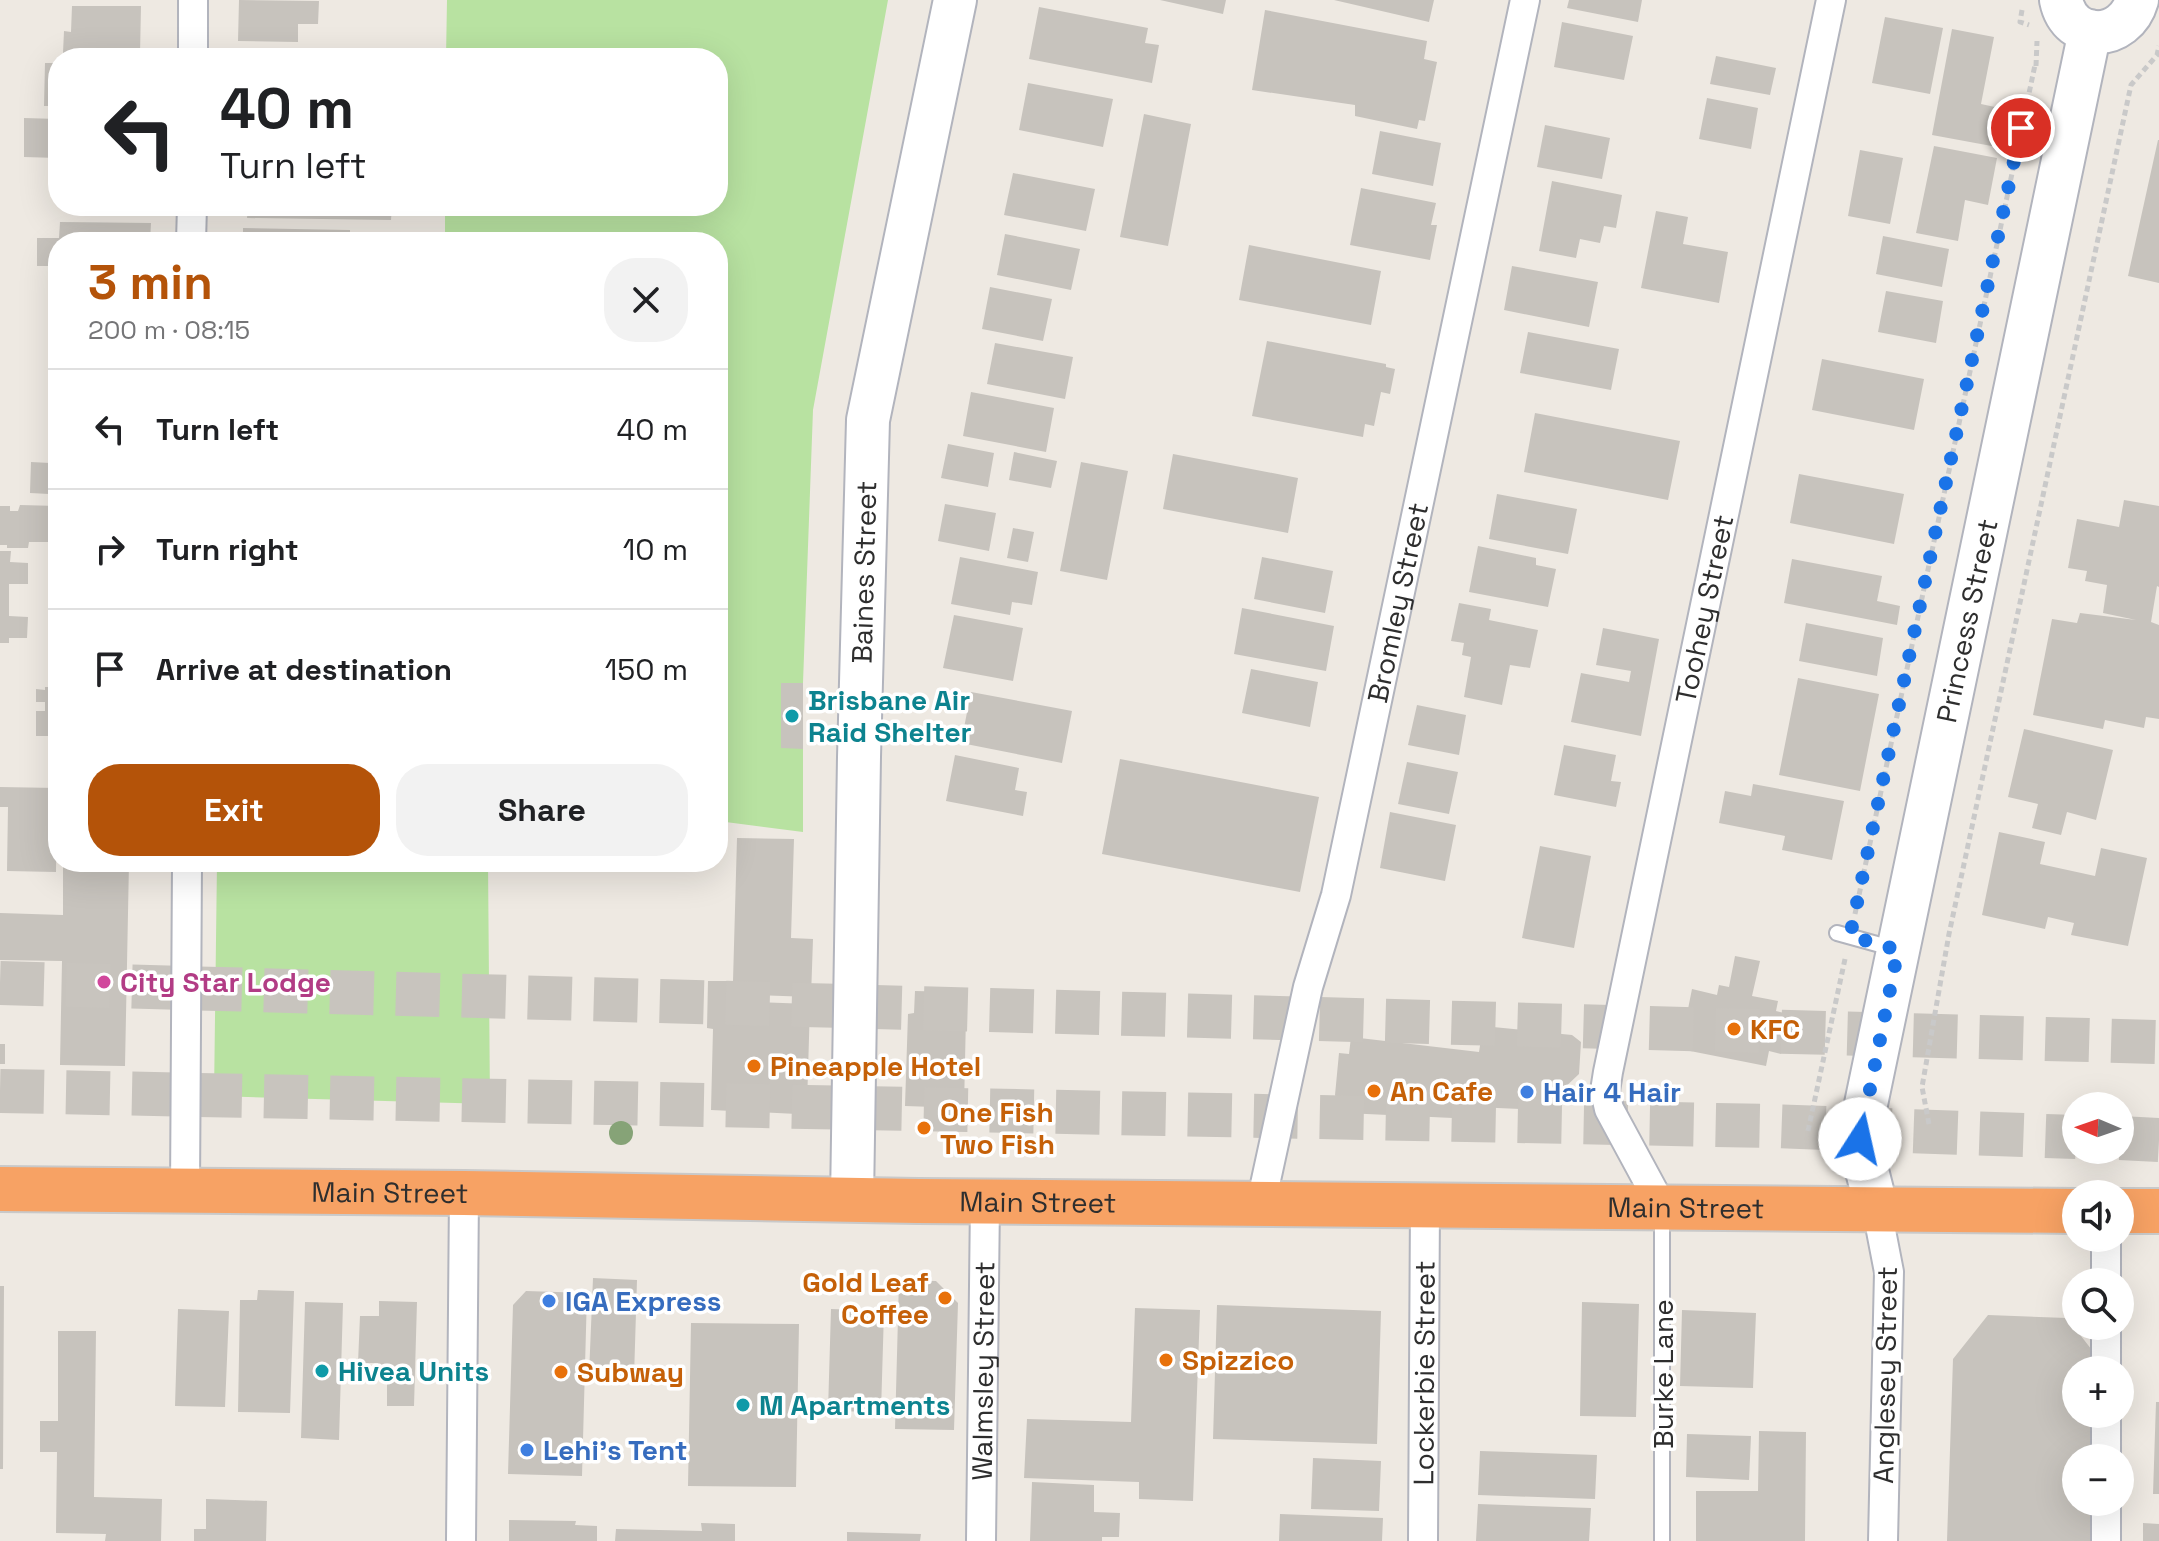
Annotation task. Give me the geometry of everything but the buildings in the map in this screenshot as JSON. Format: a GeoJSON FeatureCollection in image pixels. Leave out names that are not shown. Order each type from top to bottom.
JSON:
{"type":"FeatureCollection","features":[{"type":"Feature","properties":{"kind":"highway","name":"Main Street"},"geometry":{"type":"LineString","coordinates":[[0,1189],[2062,1211]]}},
{"type":"Feature","properties":{"kind":"highway"},"geometry":{"type":"LineString","coordinates":[[2134,1211],[2159,1211]]}},
{"type":"Feature","properties":{"kind":"street"},"geometry":{"type":"LineString","coordinates":[[193,0],[193,48]]}},
{"type":"Feature","properties":{"kind":"street","name":"Baines Street"},"geometry":{"type":"LineString","coordinates":[[852,1200],[867,432],[875,378],[955,0]]}},
{"type":"Feature","properties":{"kind":"street","name":"Bromley Street"},"geometry":{"type":"LineString","coordinates":[[1261,1203],[1308,987],[1336,895],[1525,0]]}},
{"type":"Feature","properties":{"kind":"street","name":"Toohey Street"},"geometry":{"type":"LineString","coordinates":[[1662,1207],[1617,1127],[1605,1091],[1643,895],[1831,0]]}},
{"type":"Feature","properties":{"kind":"street"},"geometry":{"type":"LineString","coordinates":[[2061,0],[2069,19],[2078,27],[2090,31],[2114,30],[2144,3]]}},
{"type":"Feature","properties":{"kind":"street","name":"Princess Street"},"geometry":{"type":"LineString","coordinates":[[1877,1210],[1860,1139],[2090,31]]}},
{"type":"Feature","properties":{"kind":"street"},"geometry":{"type":"LineString","coordinates":[[185,1191],[187,872]]}},
{"type":"Feature","properties":{"kind":"street"},"geometry":{"type":"LineString","coordinates":[[461,1541],[464,1193]]}},
{"type":"Feature","properties":{"kind":"street","name":"Walmsley Street"},"geometry":{"type":"LineString","coordinates":[[981,1541],[985,1201]]}},
{"type":"Feature","properties":{"kind":"street","name":"Lockerbie Street"},"geometry":{"type":"LineString","coordinates":[[1423,1541],[1425,1205]]}},
{"type":"Feature","properties":{"kind":"street","name":"Anglesey Street"},"geometry":{"type":"LineString","coordinates":[[1877,1210],[1889,1272],[1883,1541]]}},
{"type":"Feature","properties":{"kind":"street"},"geometry":{"type":"LineString","coordinates":[[2106,1516],[2106,1541]]}},
{"type":"Feature","properties":{"kind":"lane"},"geometry":{"type":"LineString","coordinates":[[1843,934],[1898,950]]}},
{"type":"Feature","properties":{"kind":"lane","name":"Burke Lane"},"geometry":{"type":"LineString","coordinates":[[1662,1207],[1662,1541]]}},
{"type":"Feature","properties":{"kind":"path"},"geometry":{"type":"LineString","coordinates":[[1929,1124],[1922,1087],[1952,919],[2131,85],[2157,55],[2159,46]]}},
{"type":"Feature","properties":{"kind":"path"},"geometry":{"type":"LineString","coordinates":[[1808,1131],[1843,934],[2035,65]]}},
{"type":"Feature","properties":{"kind":"green space"},"geometry":{"type":"Polygon","coordinates":[[[447,0],[888,0],[813,410],[803,683],[803,832],[728,822],[728,232],[445,232],[445,216],[728,216],[728,48],[446,48],[447,0]]]}},
{"type":"Feature","properties":{"kind":"green space"},"geometry":{"type":"Polygon","coordinates":[[[217,872],[488,872],[490,1104],[214,1096],[217,872]]]}},
{"type":"Feature","properties":{"kind":"tunnel"},"geometry":{"type":"LineString","coordinates":[[0,983],[2159,1042]]}},
{"type":"Feature","properties":{"kind":"tunnel"},"geometry":{"type":"LineString","coordinates":[[0,1091],[1771,1126],[2062,1136]]}},
{"type":"Feature","properties":{"kind":"tunnel"},"geometry":{"type":"LineString","coordinates":[[2134,1139],[2159,1140]]}},
{"type":"Feature","properties":{"kind":"place","name":"Brisbane Air Raid Shelter"},"geometry":{"type":"Point","coordinates":[792,716]}},
{"type":"Feature","properties":{"kind":"place","name":"City Star Lodge"},"geometry":{"type":"Point","coordinates":[104,982]}},
{"type":"Feature","properties":{"kind":"place","name":"KFC"},"geometry":{"type":"Point","coordinates":[1734,1029]}},
{"type":"Feature","properties":{"kind":"place","name":"Pineapple Hotel"},"geometry":{"type":"Point","coordinates":[754,1066]}},
{"type":"Feature","properties":{"kind":"place","name":"An Cafe"},"geometry":{"type":"Point","coordinates":[1374,1091]}},
{"type":"Feature","properties":{"kind":"place","name":"Hair 4 Hair"},"geometry":{"type":"Point","coordinates":[1527,1092]}},
{"type":"Feature","properties":{"kind":"place","name":"One Fish Two Fish"},"geometry":{"type":"Point","coordinates":[924,1128]}},
{"type":"Feature","properties":{"kind":"place","name":"Gold Leaf Coffee"},"geometry":{"type":"Point","coordinates":[945,1298]}},
{"type":"Feature","properties":{"kind":"place","name":"IGA Express"},"geometry":{"type":"Point","coordinates":[549,1301]}},
{"type":"Feature","properties":{"kind":"place","name":"Spizzico"},"geometry":{"type":"Point","coordinates":[1166,1360]}},
{"type":"Feature","properties":{"kind":"place","name":"Hivea Units"},"geometry":{"type":"Point","coordinates":[322,1371]}},
{"type":"Feature","properties":{"kind":"place","name":"Subway"},"geometry":{"type":"Point","coordinates":[561,1372]}},
{"type":"Feature","properties":{"kind":"place","name":"M Apartments"},"geometry":{"type":"Point","coordinates":[743,1405]}},
{"type":"Feature","properties":{"kind":"place","name":"Lehi's Tent"},"geometry":{"type":"Point","coordinates":[527,1450]}},
{"type":"Feature","properties":{"kind":"route"},"geometry":{"type":"LineString","coordinates":[[1860,1139],[1898,950],[1850,936],[2021,128]]}}]}
